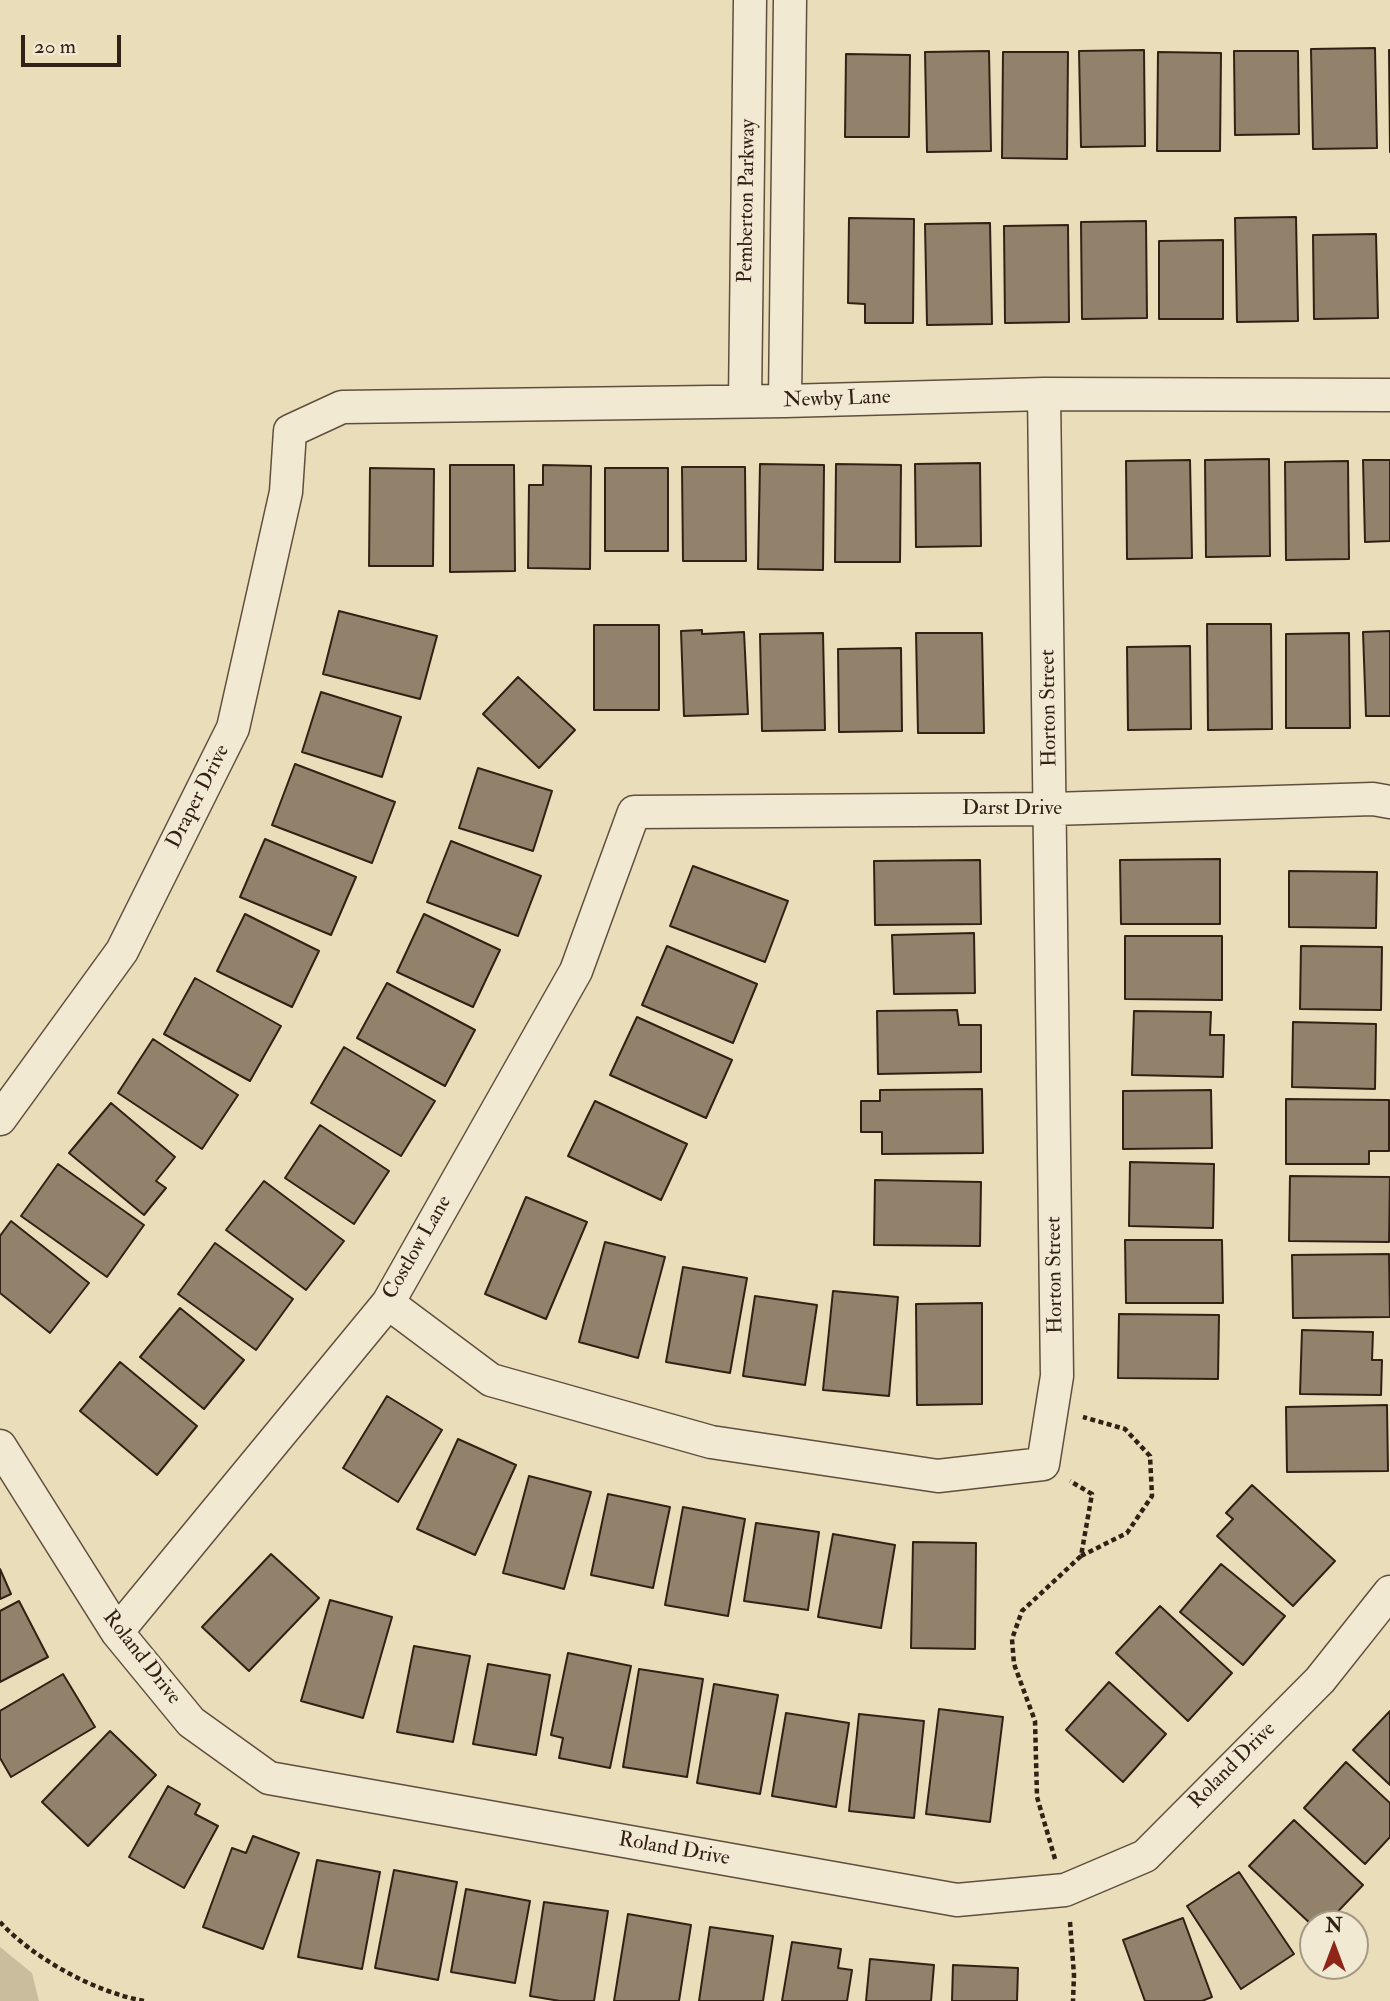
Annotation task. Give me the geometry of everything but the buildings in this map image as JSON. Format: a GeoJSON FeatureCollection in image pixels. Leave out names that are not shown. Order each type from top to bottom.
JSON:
{"type":"FeatureCollection","features":[{"type":"Feature","properties":{"kind":"street","name":"Pemberton Parkway"},"geometry":{"type":"LineString","coordinates":[[745,401],[750,0]]}},
{"type":"Feature","properties":{"kind":"street","name":"Pemberton Parkway"},"geometry":{"type":"LineString","coordinates":[[785,401],[790,0]]}},
{"type":"Feature","properties":{"kind":"street","name":"Newby Lane"},"geometry":{"type":"LineString","coordinates":[[290,431],[342,407],[785,401],[1044,394],[1390,395]]}},
{"type":"Feature","properties":{"kind":"street","name":"Horton Street"},"geometry":{"type":"LineString","coordinates":[[1043,1464],[1057,1376],[1052,809],[1044,394]]}},
{"type":"Feature","properties":{"kind":"street","name":"Draper Drive"},"geometry":{"type":"LineString","coordinates":[[0,1119],[122,951],[233,729],[286,492],[290,431]]}},
{"type":"Feature","properties":{"kind":"street","name":"Darst Drive"},"geometry":{"type":"LineString","coordinates":[[634,812],[1052,809],[1373,799],[1390,802]]}},
{"type":"Feature","properties":{"kind":"street","name":"Costlow Lane"},"geometry":{"type":"LineString","coordinates":[[117,1632],[388,1303],[576,971],[634,812]]}},
{"type":"Feature","properties":{"kind":"street"},"geometry":{"type":"LineString","coordinates":[[388,1303],[491,1380],[711,1442],[938,1476],[1043,1464]]}},
{"type":"Feature","properties":{"kind":"street","name":"Roland Drive"},"geometry":{"type":"LineString","coordinates":[[0,1446],[117,1632],[191,1722],[269,1778],[957,1900],[1065,1890],[1145,1856],[1320,1680],[1390,1592]]}},
{"type":"Feature","properties":{"kind":"path"},"geometry":{"type":"LineString","coordinates":[[1050,1407],[1125,1429],[1150,1456],[1152,1496],[1127,1533],[1080,1556],[1022,1611],[1012,1639],[1014,1664],[1035,1720],[1037,1797],[1065,1890],[1072,1935],[1073,2001]]}},
{"type":"Feature","properties":{"kind":"path"},"geometry":{"type":"LineString","coordinates":[[1043,1464],[1092,1494],[1080,1556]]}},
{"type":"Feature","properties":{"kind":"path"},"geometry":{"type":"LineString","coordinates":[[0,1922],[45,1960],[123,1997],[144,2001]]}},
{"type":"Feature","properties":{"kind":"shaded area"},"geometry":{"type":"Polygon","coordinates":[[[0,1947],[32,1973],[39,2001],[0,2001],[0,1947]]]}}]}
